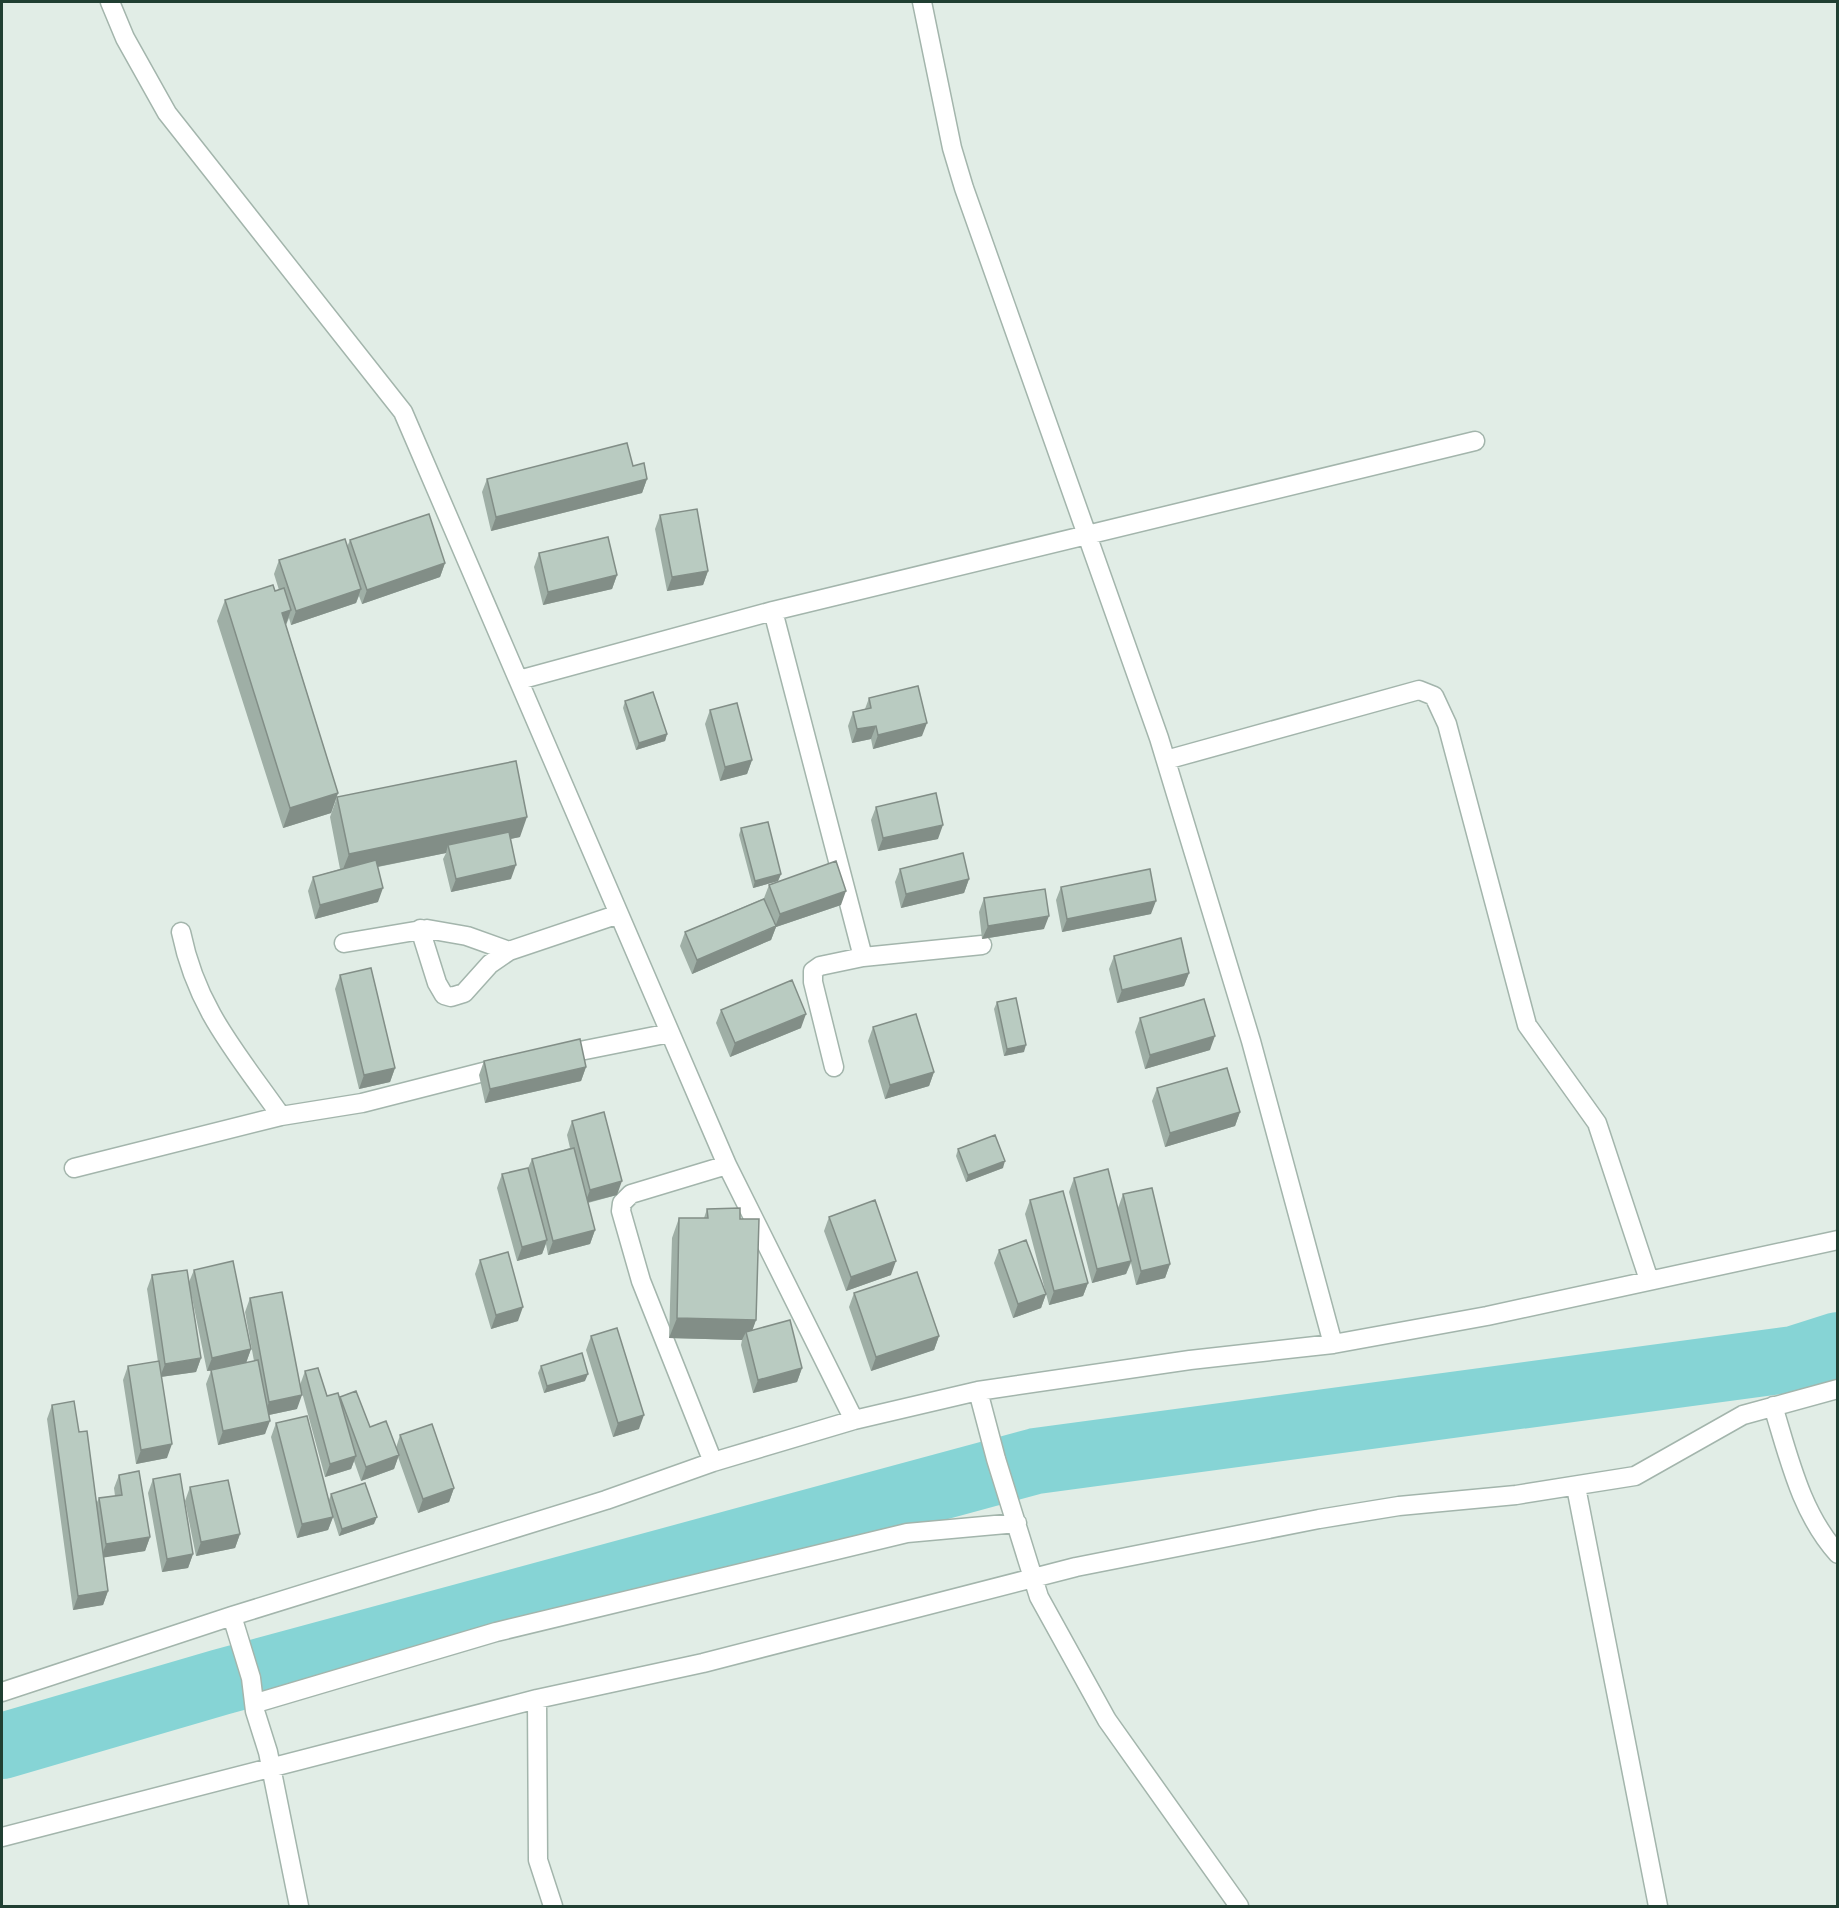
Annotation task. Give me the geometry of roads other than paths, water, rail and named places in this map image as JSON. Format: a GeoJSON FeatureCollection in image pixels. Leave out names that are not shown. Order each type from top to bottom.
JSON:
{"type":"FeatureCollection","features":[{"type":"Feature","properties":{"kind":"street"},"geometry":{"type":"LineString","coordinates":[[110,2],[125,38],[167,113],[403,412],[523,679],[619,914],[727,1165],[854,1420]]}},
{"type":"Feature","properties":{"kind":"street"},"geometry":{"type":"LineString","coordinates":[[922,2],[952,148],[964,188],[1088,533],[1166,760],[1251,1041],[1333,1344]]}},
{"type":"Feature","properties":{"kind":"street"},"geometry":{"type":"LineString","coordinates":[[523,679],[773,611],[1475,441]]}},
{"type":"Feature","properties":{"kind":"street"},"geometry":{"type":"LineString","coordinates":[[773,611],[863,957]]}},
{"type":"Feature","properties":{"kind":"street"},"geometry":{"type":"LineString","coordinates":[[1166,760],[1419,690],[1434,696],[1447,724],[1527,1025],[1597,1123],[1649,1280]]}},
{"type":"Feature","properties":{"kind":"street"},"geometry":{"type":"LineString","coordinates":[[420,929],[437,983],[444,995],[451,997],[464,993],[490,964],[509,951],[619,914]]}},
{"type":"Feature","properties":{"kind":"street"},"geometry":{"type":"LineString","coordinates":[[344,943],[420,929],[467,936],[509,951]]}},
{"type":"Feature","properties":{"kind":"street"},"geometry":{"type":"LineString","coordinates":[[181,932],[186,958],[202,1001],[232,1048],[281,1116]]}},
{"type":"Feature","properties":{"kind":"street"},"geometry":{"type":"LineString","coordinates":[[834,1067],[813,982],[813,971],[820,966],[863,957],[982,945]]}},
{"type":"Feature","properties":{"kind":"street"},"geometry":{"type":"LineString","coordinates":[[542,1059],[670,1033]]}},
{"type":"Feature","properties":{"kind":"street"},"geometry":{"type":"LineString","coordinates":[[74,1168],[281,1116],[362,1103],[520,1064]]}},
{"type":"Feature","properties":{"kind":"street"},"geometry":{"type":"LineString","coordinates":[[713,1462],[641,1281],[621,1211],[622,1203],[631,1194],[727,1165]]}},
{"type":"Feature","properties":{"kind":"street"},"geometry":{"type":"LineString","coordinates":[[2,1692],[234,1624],[713,1462],[854,1420],[978,1391],[1190,1360],[1333,1344],[1488,1316],[1838,1240]]}},
{"type":"Feature","properties":{"kind":"street"},"geometry":{"type":"LineString","coordinates":[[2,1837],[269,1761],[703,1662],[1013,1582],[1033,1573],[1201,1540],[1399,1506],[1576,1487],[1635,1476],[1743,1415],[1838,1389]]}},
{"type":"Feature","properties":{"kind":"street"},"geometry":{"type":"LineString","coordinates":[[978,1391],[996,1459],[1039,1597],[1107,1720],[1239,1906]]}},
{"type":"Feature","properties":{"kind":"street"},"geometry":{"type":"LineString","coordinates":[[1773,1406],[1801,1495],[1821,1535],[1838,1554]]}},
{"type":"Feature","properties":{"kind":"street"},"geometry":{"type":"LineString","coordinates":[[1576,1487],[1658,1906]]}},
{"type":"Feature","properties":{"kind":"street"},"geometry":{"type":"LineString","coordinates":[[256,1707],[496,1632],[896,1535],[1014,1515]]}},
{"type":"Feature","properties":{"kind":"street"},"geometry":{"type":"LineString","coordinates":[[234,1624],[251,1678],[299,1906]]}},
{"type":"Feature","properties":{"kind":"street"},"geometry":{"type":"LineString","coordinates":[[537,1699],[537,1860],[553,1906]]}},
{"type":"Feature","properties":{"kind":"waterway"},"geometry":{"type":"LineString","coordinates":[[2,1746],[221,1682],[1036,1461],[1794,1359],[1838,1345]]}}]}
